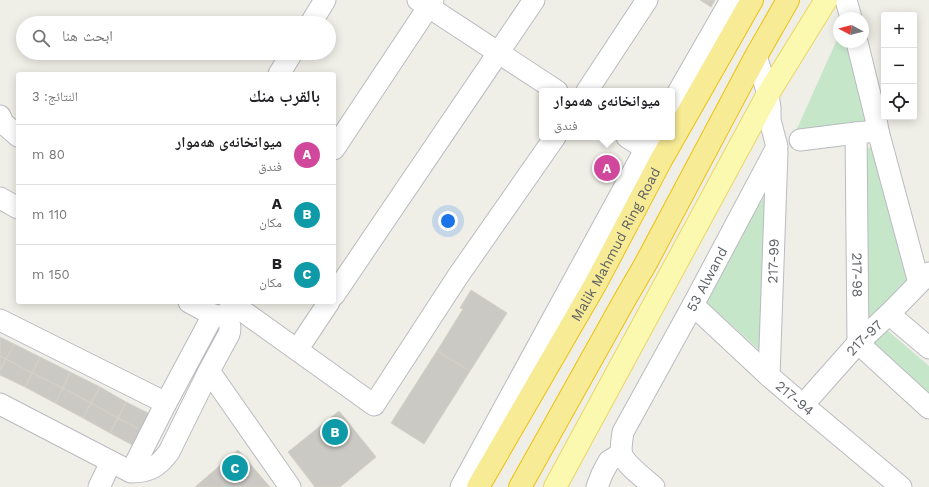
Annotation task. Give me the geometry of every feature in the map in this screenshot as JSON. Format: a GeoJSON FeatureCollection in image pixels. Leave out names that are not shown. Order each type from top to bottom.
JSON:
{"type":"FeatureCollection","features":[{"type":"Feature","properties":{"kind":"highway","name":"Malik Mahmud Ring Road"},"geometry":{"type":"LineString","coordinates":[[675,116],[752,0]]}},
{"type":"Feature","properties":{"kind":"highway"},"geometry":{"type":"LineString","coordinates":[[520,487],[646,263],[756,56],[788,0]]}},
{"type":"Feature","properties":{"kind":"highway","name":"Malik Mahmud Ring Road"},"geometry":{"type":"LineString","coordinates":[[478,487],[615,248],[653,149],[659,140]]}},
{"type":"Feature","properties":{"kind":"highway"},"geometry":{"type":"LineString","coordinates":[[615,248],[646,263]]}},
{"type":"Feature","properties":{"kind":"highway"},"geometry":{"type":"LineString","coordinates":[[596,283],[624,301]]}},
{"type":"Feature","properties":{"kind":"main road"},"geometry":{"type":"LineString","coordinates":[[555,487],[768,94],[826,0]]}},
{"type":"Feature","properties":{"kind":"street"},"geometry":{"type":"LineString","coordinates":[[315,16],[325,0]]}},
{"type":"Feature","properties":{"kind":"street"},"geometry":{"type":"LineString","coordinates":[[336,292],[534,0]]}},
{"type":"Feature","properties":{"kind":"street"},"geometry":{"type":"LineString","coordinates":[[589,88],[647,0]]}},
{"type":"Feature","properties":{"kind":"street"},"geometry":{"type":"LineString","coordinates":[[675,98],[731,0]]}},
{"type":"Feature","properties":{"kind":"street"},"geometry":{"type":"LineString","coordinates":[[846,0],[849,12]]}},
{"type":"Feature","properties":{"kind":"street"},"geometry":{"type":"LineString","coordinates":[[336,146],[426,2],[552,88]]}},
{"type":"Feature","properties":{"kind":"street"},"geometry":{"type":"LineString","coordinates":[[858,48],[878,131],[924,278]]}},
{"type":"Feature","properties":{"kind":"street"},"geometry":{"type":"LineString","coordinates":[[756,56],[768,94],[770,120],[777,147]]}},
{"type":"Feature","properties":{"kind":"street"},"geometry":{"type":"LineString","coordinates":[[280,72],[288,60]]}},
{"type":"Feature","properties":{"kind":"street"},"geometry":{"type":"LineString","coordinates":[[0,116],[3,123],[16,134]]}},
{"type":"Feature","properties":{"kind":"street"},"geometry":{"type":"LineString","coordinates":[[800,140],[878,131]]}},
{"type":"Feature","properties":{"kind":"street","name":"217-98"},"geometry":{"type":"LineString","coordinates":[[856,133],[858,343]]}},
{"type":"Feature","properties":{"kind":"street"},"geometry":{"type":"LineString","coordinates":[[234,304],[374,405],[458,276],[553,140]]}},
{"type":"Feature","properties":{"kind":"street"},"geometry":{"type":"LineString","coordinates":[[460,487],[653,149],[634,140]]}},
{"type":"Feature","properties":{"kind":"street","name":"53 Alwand"},"geometry":{"type":"LineString","coordinates":[[622,454],[623,432],[693,305],[777,147]]}},
{"type":"Feature","properties":{"kind":"street","name":"217-99"},"geometry":{"type":"LineString","coordinates":[[769,376],[777,147]]}},
{"type":"Feature","properties":{"kind":"street"},"geometry":{"type":"LineString","coordinates":[[0,198],[16,207]]}},
{"type":"Feature","properties":{"kind":"street","name":"217-97"},"geometry":{"type":"LineString","coordinates":[[803,405],[858,343],[924,278]]}},
{"type":"Feature","properties":{"kind":"street"},"geometry":{"type":"LineString","coordinates":[[0,404],[131,472],[140,472],[157,466],[164,460],[169,452],[231,330],[228,321],[222,316],[215,316],[193,304]]}},
{"type":"Feature","properties":{"kind":"street"},"geometry":{"type":"LineString","coordinates":[[297,350],[328,304]]}},
{"type":"Feature","properties":{"kind":"street","name":"217-94"},"geometry":{"type":"LineString","coordinates":[[693,305],[769,376],[901,487]]}},
{"type":"Feature","properties":{"kind":"street"},"geometry":{"type":"LineString","coordinates":[[889,314],[929,348]]}},
{"type":"Feature","properties":{"kind":"street"},"geometry":{"type":"LineString","coordinates":[[131,472],[211,319],[215,316]]}},
{"type":"Feature","properties":{"kind":"street"},"geometry":{"type":"LineString","coordinates":[[0,320],[166,403]]}},
{"type":"Feature","properties":{"kind":"street"},"geometry":{"type":"LineString","coordinates":[[858,343],[929,408]]}},
{"type":"Feature","properties":{"kind":"street"},"geometry":{"type":"LineString","coordinates":[[209,371],[290,487]]}},
{"type":"Feature","properties":{"kind":"street"},"geometry":{"type":"LineString","coordinates":[[597,487],[602,474],[610,461],[622,454],[628,464],[654,487]]}},
{"type":"Feature","properties":{"kind":"street"},"geometry":{"type":"LineString","coordinates":[[99,487],[111,462]]}},
{"type":"Feature","properties":{"kind":"shaded area"},"geometry":{"type":"Polygon","coordinates":[[[615,156],[622,163],[615,176],[606,169],[615,156]]]}},
{"type":"Feature","properties":{"kind":"green space"},"geometry":{"type":"Polygon","coordinates":[[[833,48],[848,48],[871,125],[796,131],[833,48]]]}},
{"type":"Feature","properties":{"kind":"green space"},"geometry":{"type":"Polygon","coordinates":[[[870,147],[878,153],[915,282],[862,333],[864,151],[870,147]]]}},
{"type":"Feature","properties":{"kind":"green space"},"geometry":{"type":"Polygon","coordinates":[[[764,197],[766,356],[704,300],[764,197]]]}},
{"type":"Feature","properties":{"kind":"green space"},"geometry":{"type":"Polygon","coordinates":[[[880,324],[929,366],[929,402],[863,345],[880,324]]]}},
{"type":"Feature","properties":{"kind":"building"},"geometry":{"type":"Polygon","coordinates":[[[700,0],[715,0],[711,7],[700,0]]]}},
{"type":"Feature","properties":{"kind":"building"},"geometry":{"type":"Polygon","coordinates":[[[471,290],[507,313],[470,371],[437,351],[463,309],[460,308],[471,290]]]}},
{"type":"Feature","properties":{"kind":"building"},"geometry":{"type":"Polygon","coordinates":[[[0,337],[14,344],[6,359],[0,356],[0,337]]]}},
{"type":"Feature","properties":{"kind":"building"},"geometry":{"type":"Polygon","coordinates":[[[14,344],[40,357],[32,373],[6,359],[14,344]]]}},
{"type":"Feature","properties":{"kind":"building"},"geometry":{"type":"Polygon","coordinates":[[[437,351],[470,371],[424,444],[391,423],[437,351]]]}},
{"type":"Feature","properties":{"kind":"building"},"geometry":{"type":"Polygon","coordinates":[[[0,356],[6,359],[0,371],[0,356]]]}},
{"type":"Feature","properties":{"kind":"building"},"geometry":{"type":"Polygon","coordinates":[[[40,357],[70,372],[63,388],[32,373],[40,357]]]}},
{"type":"Feature","properties":{"kind":"building"},"geometry":{"type":"Polygon","coordinates":[[[6,359],[32,373],[25,387],[0,375],[0,371],[6,359]]]}},
{"type":"Feature","properties":{"kind":"building"},"geometry":{"type":"Polygon","coordinates":[[[70,372],[100,387],[91,403],[63,388],[70,372]]]}},
{"type":"Feature","properties":{"kind":"building"},"geometry":{"type":"Polygon","coordinates":[[[32,373],[63,388],[55,403],[25,387],[32,373]]]}},
{"type":"Feature","properties":{"kind":"building"},"geometry":{"type":"Polygon","coordinates":[[[100,387],[126,402],[118,418],[91,403],[100,387]]]}},
{"type":"Feature","properties":{"kind":"building"},"geometry":{"type":"Polygon","coordinates":[[[63,388],[91,403],[83,418],[55,403],[63,388]]]}},
{"type":"Feature","properties":{"kind":"building"},"geometry":{"type":"Polygon","coordinates":[[[126,402],[154,416],[146,433],[118,418],[126,402]]]}},
{"type":"Feature","properties":{"kind":"building"},"geometry":{"type":"Polygon","coordinates":[[[91,403],[118,418],[110,433],[83,418],[91,403]]]}},
{"type":"Feature","properties":{"kind":"building"},"geometry":{"type":"Polygon","coordinates":[[[339,411],[376,457],[340,487],[315,487],[288,452],[339,411]]]}},
{"type":"Feature","properties":{"kind":"building"},"geometry":{"type":"Polygon","coordinates":[[[118,418],[146,433],[138,448],[110,433],[118,418]]]}},
{"type":"Feature","properties":{"kind":"building"},"geometry":{"type":"Polygon","coordinates":[[[238,450],[270,487],[195,487],[238,450]]]}},
{"type":"Feature","properties":{"kind":"place","name":"میوانخانەی هەموار"},"geometry":{"type":"Point","coordinates":[607,168]}},
{"type":"Feature","properties":{"kind":"place","name":"A"},"geometry":{"type":"Point","coordinates":[335,432]}},
{"type":"Feature","properties":{"kind":"place","name":"B"},"geometry":{"type":"Point","coordinates":[235,468]}}]}
